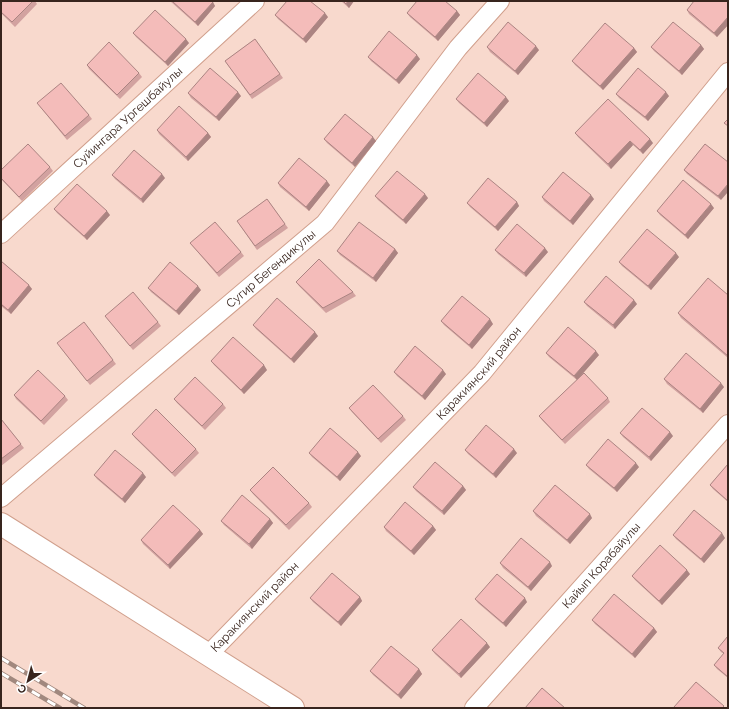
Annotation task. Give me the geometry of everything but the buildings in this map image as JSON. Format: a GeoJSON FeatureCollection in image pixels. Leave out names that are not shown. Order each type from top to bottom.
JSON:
{"type":"FeatureCollection","features":[{"type":"Feature","properties":{"kind":"street","name":"Суйингара Ургешбайулы"},"geometry":{"type":"LineString","coordinates":[[1,234],[255,1]]}},
{"type":"Feature","properties":{"kind":"street","name":"Сугир Бегендикулы"},"geometry":{"type":"LineString","coordinates":[[1,498],[324,223],[458,48],[500,1]]}},
{"type":"Feature","properties":{"kind":"street","name":"Каракиянский район"},"geometry":{"type":"LineString","coordinates":[[208,655],[482,373],[728,72]]}},
{"type":"Feature","properties":{"kind":"street","name":"Кайып Корабайулы"},"geometry":{"type":"LineString","coordinates":[[474,708],[728,424]]}},
{"type":"Feature","properties":{"kind":"street"},"geometry":{"type":"LineString","coordinates":[[1,524],[293,708]]}},
{"type":"Feature","properties":{"kind":"railway"},"geometry":{"type":"LineString","coordinates":[[1,658],[84,708]]}},
{"type":"Feature","properties":{"kind":"railway"},"geometry":{"type":"LineString","coordinates":[[1,673],[60,708]]}}]}
